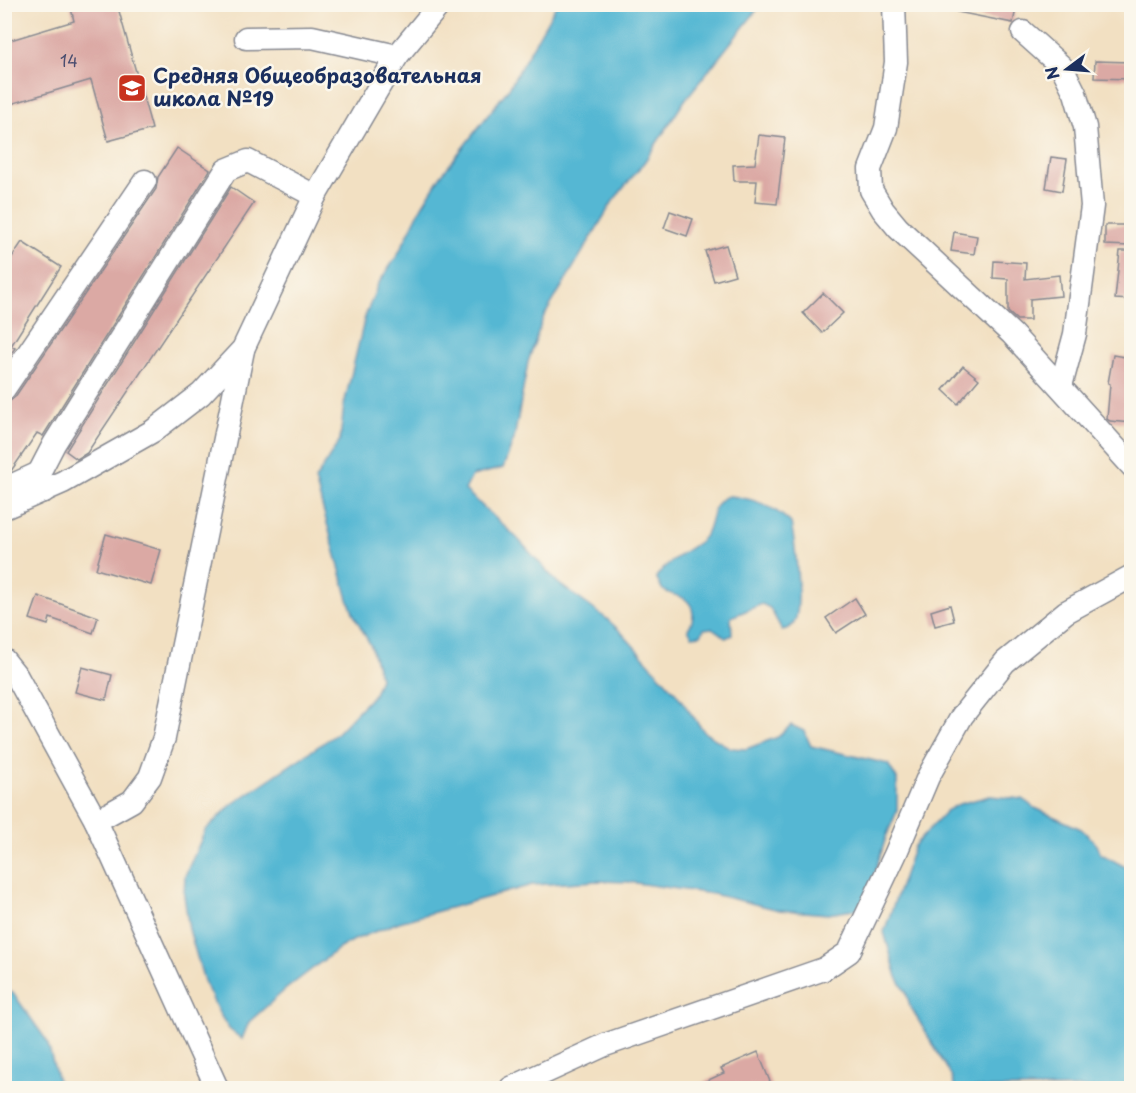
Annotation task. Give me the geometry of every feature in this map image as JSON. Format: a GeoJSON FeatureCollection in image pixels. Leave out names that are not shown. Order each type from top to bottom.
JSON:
{"type":"FeatureCollection","features":[{"type":"Feature","properties":{"kind":"street"},"geometry":{"type":"LineString","coordinates":[[96,821],[132,801],[150,777],[164,738],[243,349],[315,196],[397,56],[440,4]]}},
{"type":"Feature","properties":{"kind":"street"},"geometry":{"type":"LineString","coordinates":[[894,4],[896,62],[886,128],[870,168],[871,190],[883,210],[898,228],[1012,334],[1131,466]]}},
{"type":"Feature","properties":{"kind":"street"},"geometry":{"type":"LineString","coordinates":[[1023,32],[1062,68],[1075,93],[1085,127],[1092,206],[1075,334],[1061,386]]}},
{"type":"Feature","properties":{"kind":"street"},"geometry":{"type":"LineString","coordinates":[[246,38],[312,36],[397,56]]}},
{"type":"Feature","properties":{"kind":"street"},"geometry":{"type":"LineString","coordinates":[[4,508],[42,482],[54,444],[226,170],[248,161],[315,196]]}},
{"type":"Feature","properties":{"kind":"street"},"geometry":{"type":"LineString","coordinates":[[4,389],[145,181]]}},
{"type":"Feature","properties":{"kind":"street"},"geometry":{"type":"LineString","coordinates":[[4,485],[63,482],[153,431],[201,394],[243,349]]}},
{"type":"Feature","properties":{"kind":"street"},"geometry":{"type":"LineString","coordinates":[[511,1089],[605,1045],[824,969],[849,952],[895,855],[928,777],[962,716],[1005,662],[1066,612],[1131,576]]}},
{"type":"Feature","properties":{"kind":"street"},"geometry":{"type":"LineString","coordinates":[[4,660],[16,675],[96,821],[217,1089]]}},
{"type":"Feature","properties":{"kind":"water"},"geometry":{"type":"Polygon","coordinates":[[[557,4],[761,5],[685,100],[645,161],[613,201],[543,318],[528,362],[514,439],[503,468],[472,476],[465,490],[517,538],[558,583],[621,632],[676,693],[705,733],[730,748],[746,749],[778,737],[791,725],[804,731],[811,746],[888,764],[897,779],[897,811],[886,837],[868,895],[860,909],[828,914],[779,910],[713,894],[629,882],[598,881],[532,885],[399,922],[354,940],[338,949],[286,989],[249,1022],[242,1039],[229,1029],[204,981],[189,929],[184,895],[185,876],[205,831],[231,805],[335,735],[374,694],[380,678],[371,646],[348,599],[315,480],[340,440],[344,405],[365,317],[378,284],[397,256],[422,206],[440,177],[509,88],[557,4]]]}},
{"type":"Feature","properties":{"kind":"water"},"geometry":{"type":"Polygon","coordinates":[[[729,496],[762,504],[791,523],[796,559],[798,603],[797,615],[789,628],[782,630],[770,608],[762,604],[731,617],[732,635],[726,638],[712,628],[704,629],[701,635],[692,636],[688,629],[693,618],[689,602],[663,590],[656,577],[665,567],[704,537],[709,529],[715,507],[723,498],[729,496]]]}},
{"type":"Feature","properties":{"kind":"water"},"geometry":{"type":"Polygon","coordinates":[[[990,796],[1022,799],[1035,808],[1081,829],[1093,840],[1101,854],[1131,870],[1131,1088],[955,1088],[951,1075],[910,1006],[906,992],[897,977],[884,932],[914,846],[946,811],[959,804],[990,796]]]}},
{"type":"Feature","properties":{"kind":"water"},"geometry":{"type":"Polygon","coordinates":[[[5,991],[13,993],[47,1041],[60,1088],[5,1088],[5,991]]]}},
{"type":"Feature","properties":{"kind":"building"},"geometry":{"type":"Polygon","coordinates":[[[70,4],[117,4],[152,129],[108,141],[91,80],[4,106],[4,42],[74,21],[70,4]]]}},
{"type":"Feature","properties":{"kind":"building"},"geometry":{"type":"Polygon","coordinates":[[[958,4],[1017,4],[1013,23],[957,12],[958,4]]]}},
{"type":"Feature","properties":{"kind":"building"},"geometry":{"type":"Polygon","coordinates":[[[1095,61],[1131,62],[1131,79],[1094,78],[1095,61]]]}},
{"type":"Feature","properties":{"kind":"building"},"geometry":{"type":"Polygon","coordinates":[[[759,135],[785,138],[777,204],[755,202],[757,181],[734,181],[733,165],[755,164],[759,135]]]}},
{"type":"Feature","properties":{"kind":"building"},"geometry":{"type":"Polygon","coordinates":[[[177,148],[210,170],[43,436],[37,433],[11,471],[4,471],[4,402],[15,397],[156,189],[158,177],[177,148]]]}},
{"type":"Feature","properties":{"kind":"building"},"geometry":{"type":"Polygon","coordinates":[[[1051,157],[1067,159],[1062,191],[1046,188],[1051,157]]]}},
{"type":"Feature","properties":{"kind":"building"},"geometry":{"type":"Polygon","coordinates":[[[231,187],[254,203],[87,453],[77,459],[66,451],[231,187]]]}},
{"type":"Feature","properties":{"kind":"building"},"geometry":{"type":"Polygon","coordinates":[[[670,211],[693,219],[687,236],[664,228],[670,211]]]}},
{"type":"Feature","properties":{"kind":"building"},"geometry":{"type":"Polygon","coordinates":[[[1105,225],[1131,225],[1131,246],[1105,245],[1105,225]]]}},
{"type":"Feature","properties":{"kind":"building"},"geometry":{"type":"Polygon","coordinates":[[[954,232],[977,236],[974,254],[951,251],[954,232]]]}},
{"type":"Feature","properties":{"kind":"building"},"geometry":{"type":"Polygon","coordinates":[[[22,242],[61,267],[11,346],[15,348],[4,364],[4,269],[22,242]]]}},
{"type":"Feature","properties":{"kind":"building"},"geometry":{"type":"Polygon","coordinates":[[[726,245],[735,275],[714,281],[705,251],[726,245]]]}},
{"type":"Feature","properties":{"kind":"building"},"geometry":{"type":"Polygon","coordinates":[[[1120,251],[1131,251],[1131,300],[1115,299],[1120,251]]]}},
{"type":"Feature","properties":{"kind":"building"},"geometry":{"type":"Polygon","coordinates":[[[994,261],[1026,263],[1025,279],[1059,275],[1061,296],[1030,299],[1030,320],[1017,320],[1008,312],[1008,279],[993,278],[994,261]]]}},
{"type":"Feature","properties":{"kind":"building"},"geometry":{"type":"Polygon","coordinates":[[[823,293],[843,313],[822,333],[803,313],[823,293]]]}},
{"type":"Feature","properties":{"kind":"building"},"geometry":{"type":"Polygon","coordinates":[[[1113,355],[1131,358],[1126,404],[1131,405],[1131,423],[1107,419],[1110,384],[1108,383],[1113,355]]]}},
{"type":"Feature","properties":{"kind":"building"},"geometry":{"type":"Polygon","coordinates":[[[963,366],[979,379],[958,404],[943,390],[963,366]]]}},
{"type":"Feature","properties":{"kind":"building"},"geometry":{"type":"Polygon","coordinates":[[[106,534],[161,550],[151,585],[96,569],[106,534]]]}},
{"type":"Feature","properties":{"kind":"building"},"geometry":{"type":"Polygon","coordinates":[[[38,596],[98,617],[93,633],[50,618],[48,625],[30,619],[38,596]]]}},
{"type":"Feature","properties":{"kind":"building"},"geometry":{"type":"Polygon","coordinates":[[[855,598],[865,614],[836,633],[826,618],[855,598]]]}},
{"type":"Feature","properties":{"kind":"building"},"geometry":{"type":"Polygon","coordinates":[[[950,605],[954,621],[935,626],[931,611],[950,605]]]}},
{"type":"Feature","properties":{"kind":"building"},"geometry":{"type":"Polygon","coordinates":[[[82,667],[112,675],[106,700],[75,692],[82,667]]]}},
{"type":"Feature","properties":{"kind":"building"},"geometry":{"type":"Polygon","coordinates":[[[758,1052],[773,1089],[689,1089],[724,1073],[721,1068],[758,1052]]]}},
{"type":"Feature","properties":{"kind":"place","name":"Средняя Общеобразовательная школа №19"},"geometry":{"type":"Point","coordinates":[132,88]}}]}
